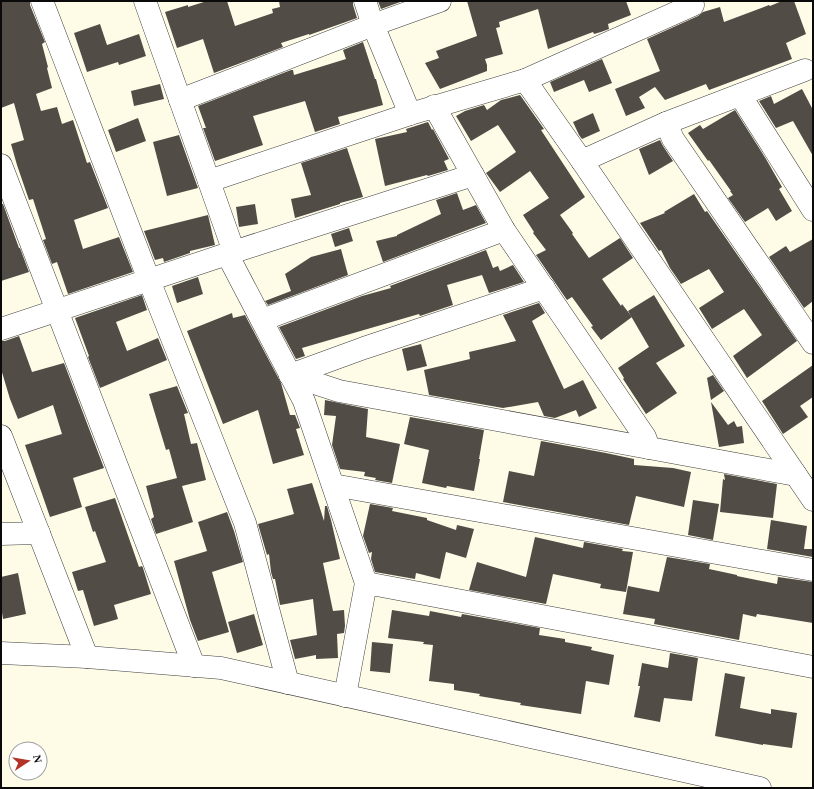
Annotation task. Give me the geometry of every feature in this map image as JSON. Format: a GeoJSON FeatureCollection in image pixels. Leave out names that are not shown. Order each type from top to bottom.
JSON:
{"type":"FeatureCollection","features":[{"type":"Feature","properties":{"kind":"street"},"geometry":{"type":"LineString","coordinates":[[42,1],[244,523],[288,684]]}},
{"type":"Feature","properties":{"kind":"street"},"geometry":{"type":"LineString","coordinates":[[365,1],[373,25],[410,114]]}},
{"type":"Feature","properties":{"kind":"street"},"geometry":{"type":"LineString","coordinates":[[180,100],[373,25],[440,1]]}},
{"type":"Feature","properties":{"kind":"street"},"geometry":{"type":"LineString","coordinates":[[209,181],[434,106],[525,80],[696,2]]}},
{"type":"Feature","properties":{"kind":"street"},"geometry":{"type":"LineString","coordinates":[[150,3],[180,100],[209,181],[230,253],[262,320],[304,401],[366,583],[345,696]]}},
{"type":"Feature","properties":{"kind":"street"},"geometry":{"type":"LineString","coordinates":[[582,162],[666,123],[740,95],[810,74]]}},
{"type":"Feature","properties":{"kind":"street"},"geometry":{"type":"LineString","coordinates":[[525,80],[813,500]]}},
{"type":"Feature","properties":{"kind":"street"},"geometry":{"type":"LineString","coordinates":[[740,95],[813,210]]}},
{"type":"Feature","properties":{"kind":"street"},"geometry":{"type":"LineString","coordinates":[[434,106],[504,230],[645,437],[649,448]]}},
{"type":"Feature","properties":{"kind":"street"},"geometry":{"type":"LineString","coordinates":[[666,123],[673,139],[813,343]]}},
{"type":"Feature","properties":{"kind":"street"},"geometry":{"type":"LineString","coordinates":[[1,165],[194,666]]}},
{"type":"Feature","properties":{"kind":"street"},"geometry":{"type":"LineString","coordinates":[[1,329],[230,253],[473,175]]}},
{"type":"Feature","properties":{"kind":"street"},"geometry":{"type":"LineString","coordinates":[[262,320],[504,230]]}},
{"type":"Feature","properties":{"kind":"street"},"geometry":{"type":"LineString","coordinates":[[290,375],[364,348],[544,288]]}},
{"type":"Feature","properties":{"kind":"street"},"geometry":{"type":"LineString","coordinates":[[290,375],[339,391],[796,475]]}},
{"type":"Feature","properties":{"kind":"street"},"geometry":{"type":"LineString","coordinates":[[1,436],[87,657]]}},
{"type":"Feature","properties":{"kind":"street"},"geometry":{"type":"LineString","coordinates":[[333,485],[813,570]]}},
{"type":"Feature","properties":{"kind":"street"},"geometry":{"type":"LineString","coordinates":[[1,534],[39,533]]}},
{"type":"Feature","properties":{"kind":"street"},"geometry":{"type":"LineString","coordinates":[[366,583],[813,667]]}},
{"type":"Feature","properties":{"kind":"street"},"geometry":{"type":"LineString","coordinates":[[1,653],[87,657],[221,668],[760,788]]}},
{"type":"Feature","properties":{"kind":"building"},"geometry":{"type":"Polygon","coordinates":[[[1,1],[30,1],[30,5],[45,42],[42,44],[52,88],[36,94],[41,111],[57,107],[62,124],[73,120],[87,163],[90,162],[108,208],[74,220],[83,249],[119,237],[133,272],[68,294],[57,262],[52,264],[43,240],[46,239],[33,199],[29,200],[11,144],[24,140],[14,103],[1,108],[1,1]]]}},
{"type":"Feature","properties":{"kind":"building"},"geometry":{"type":"Polygon","coordinates":[[[207,1],[227,1],[235,26],[273,13],[272,9],[280,7],[279,1],[353,1],[357,18],[281,43],[283,47],[214,73],[203,39],[177,48],[165,12],[207,1]]]}},
{"type":"Feature","properties":{"kind":"building"},"geometry":{"type":"Polygon","coordinates":[[[378,1],[403,1],[381,9],[378,1]]]}},
{"type":"Feature","properties":{"kind":"building"},"geometry":{"type":"Polygon","coordinates":[[[467,1],[626,1],[631,15],[608,24],[609,29],[594,34],[593,32],[548,49],[538,9],[499,22],[500,27],[496,28],[503,54],[485,59],[487,71],[440,89],[425,63],[439,58],[436,51],[477,36],[467,1]]]}},
{"type":"Feature","properties":{"kind":"building"},"geometry":{"type":"Polygon","coordinates":[[[782,1],[794,1],[806,34],[786,43],[792,59],[709,90],[706,84],[665,100],[655,87],[639,97],[645,108],[626,116],[615,89],[660,71],[647,39],[698,16],[703,12],[720,7],[724,22],[782,1]]]}},
{"type":"Feature","properties":{"kind":"building"},"geometry":{"type":"Polygon","coordinates":[[[100,24],[107,45],[139,34],[146,56],[119,65],[118,62],[87,72],[74,33],[100,24]]]}},
{"type":"Feature","properties":{"kind":"building"},"geometry":{"type":"Polygon","coordinates":[[[363,42],[383,105],[338,117],[340,124],[315,132],[305,101],[253,116],[263,145],[215,161],[203,128],[206,128],[198,106],[291,70],[293,70],[294,75],[346,59],[343,50],[363,42]]]}},
{"type":"Feature","properties":{"kind":"building"},"geometry":{"type":"Polygon","coordinates":[[[602,59],[612,83],[589,92],[584,80],[554,92],[550,82],[602,59]]]}},
{"type":"Feature","properties":{"kind":"building"},"geometry":{"type":"Polygon","coordinates":[[[160,84],[164,99],[134,106],[131,91],[160,84]]]}},
{"type":"Feature","properties":{"kind":"building"},"geometry":{"type":"Polygon","coordinates":[[[802,89],[813,110],[813,156],[793,121],[776,128],[759,101],[771,96],[774,104],[802,89]]]}},
{"type":"Feature","properties":{"kind":"building"},"geometry":{"type":"Polygon","coordinates":[[[520,95],[544,129],[541,130],[585,197],[560,215],[573,233],[572,234],[589,258],[620,238],[633,258],[602,279],[621,306],[622,304],[632,317],[601,340],[572,297],[567,300],[536,255],[546,250],[533,233],[534,232],[523,215],[549,198],[530,171],[500,192],[486,173],[516,152],[498,125],[471,141],[456,116],[465,111],[484,105],[487,110],[501,100],[520,95]]]}},
{"type":"Feature","properties":{"kind":"building"},"geometry":{"type":"Polygon","coordinates":[[[735,110],[782,187],[779,189],[792,211],[776,221],[768,208],[745,222],[728,198],[733,195],[731,191],[688,133],[700,125],[703,129],[735,110]]]}},
{"type":"Feature","properties":{"kind":"building"},"geometry":{"type":"Polygon","coordinates":[[[593,113],[600,131],[582,139],[573,122],[593,113]]]}},
{"type":"Feature","properties":{"kind":"building"},"geometry":{"type":"Polygon","coordinates":[[[138,118],[146,141],[116,152],[108,130],[138,118]]]}},
{"type":"Feature","properties":{"kind":"building"},"geometry":{"type":"Polygon","coordinates":[[[428,122],[449,159],[444,161],[448,170],[385,186],[375,139],[407,132],[406,129],[428,122]]]}},
{"type":"Feature","properties":{"kind":"building"},"geometry":{"type":"Polygon","coordinates":[[[179,135],[198,188],[167,196],[153,142],[179,135]]]}},
{"type":"Feature","properties":{"kind":"building"},"geometry":{"type":"Polygon","coordinates":[[[660,140],[673,161],[649,175],[639,149],[660,140]]]}},
{"type":"Feature","properties":{"kind":"building"},"geometry":{"type":"Polygon","coordinates":[[[347,148],[363,197],[295,218],[291,199],[311,195],[301,163],[347,148]]]}},
{"type":"Feature","properties":{"kind":"building"},"geometry":{"type":"Polygon","coordinates":[[[457,193],[463,210],[476,205],[486,223],[383,262],[376,241],[397,236],[441,214],[436,200],[457,193]]]}},
{"type":"Feature","properties":{"kind":"building"},"geometry":{"type":"Polygon","coordinates":[[[694,194],[705,212],[707,211],[797,341],[747,378],[733,356],[762,335],[744,309],[712,329],[699,308],[724,292],[709,269],[681,284],[670,268],[661,250],[659,251],[640,223],[665,213],[664,212],[694,194]]]}},
{"type":"Feature","properties":{"kind":"building"},"geometry":{"type":"Polygon","coordinates":[[[1,204],[3,204],[29,272],[1,281],[1,204]]]}},
{"type":"Feature","properties":{"kind":"building"},"geometry":{"type":"Polygon","coordinates":[[[255,204],[258,224],[239,227],[236,207],[255,204]]]}},
{"type":"Feature","properties":{"kind":"building"},"geometry":{"type":"Polygon","coordinates":[[[208,215],[215,245],[190,251],[190,253],[164,262],[163,258],[155,260],[144,231],[208,215]]]}},
{"type":"Feature","properties":{"kind":"building"},"geometry":{"type":"Polygon","coordinates":[[[349,228],[353,241],[335,247],[331,234],[349,228]]]}},
{"type":"Feature","properties":{"kind":"building"},"geometry":{"type":"Polygon","coordinates":[[[813,239],[813,301],[804,308],[769,257],[786,246],[790,252],[813,239]]]}},
{"type":"Feature","properties":{"kind":"building"},"geometry":{"type":"Polygon","coordinates":[[[341,249],[348,275],[268,305],[265,301],[291,291],[285,274],[311,257],[341,249]]]}},
{"type":"Feature","properties":{"kind":"building"},"geometry":{"type":"Polygon","coordinates":[[[486,250],[493,268],[498,266],[500,271],[513,265],[524,282],[489,293],[482,275],[447,285],[453,305],[420,316],[419,314],[302,348],[305,356],[296,359],[279,327],[362,296],[391,288],[390,286],[486,250]]]}},
{"type":"Feature","properties":{"kind":"building"},"geometry":{"type":"Polygon","coordinates":[[[198,277],[203,294],[177,303],[172,286],[198,277]]]}},
{"type":"Feature","properties":{"kind":"building"},"geometry":{"type":"Polygon","coordinates":[[[142,295],[147,310],[116,322],[127,351],[158,338],[167,360],[100,388],[75,318],[142,295]]]}},
{"type":"Feature","properties":{"kind":"building"},"geometry":{"type":"Polygon","coordinates":[[[654,295],[685,346],[656,363],[677,393],[646,414],[623,379],[624,378],[618,368],[649,347],[628,311],[654,295]]]}},
{"type":"Feature","properties":{"kind":"building"},"geometry":{"type":"Polygon","coordinates":[[[539,303],[545,313],[532,321],[564,389],[583,380],[597,408],[579,417],[576,410],[555,418],[544,416],[538,402],[503,408],[429,395],[424,370],[470,359],[469,352],[516,341],[503,315],[539,303]]]}},
{"type":"Feature","properties":{"kind":"building"},"geometry":{"type":"Polygon","coordinates":[[[232,313],[233,318],[245,315],[281,383],[290,415],[295,415],[300,428],[296,429],[304,455],[273,464],[258,410],[223,424],[187,331],[232,313]]]}},
{"type":"Feature","properties":{"kind":"building"},"geometry":{"type":"Polygon","coordinates":[[[19,336],[32,372],[64,363],[104,468],[73,478],[82,507],[50,517],[25,445],[62,434],[53,405],[18,419],[1,369],[1,341],[19,336]]]}},
{"type":"Feature","properties":{"kind":"building"},"geometry":{"type":"Polygon","coordinates":[[[421,344],[427,366],[407,371],[402,349],[421,344]]]}},
{"type":"Feature","properties":{"kind":"building"},"geometry":{"type":"Polygon","coordinates":[[[813,365],[813,397],[800,406],[808,417],[783,434],[762,401],[813,365]]]}},
{"type":"Feature","properties":{"kind":"building"},"geometry":{"type":"Polygon","coordinates":[[[713,375],[724,391],[711,400],[707,378],[713,375]]]}},
{"type":"Feature","properties":{"kind":"building"},"geometry":{"type":"Polygon","coordinates":[[[177,386],[188,413],[184,414],[191,444],[197,443],[206,480],[182,486],[193,522],[156,534],[151,519],[154,517],[146,486],[177,478],[169,449],[166,450],[149,394],[177,386]]]}},
{"type":"Feature","properties":{"kind":"building"},"geometry":{"type":"Polygon","coordinates":[[[325,400],[368,409],[366,437],[400,444],[392,483],[375,480],[376,478],[364,476],[365,472],[340,469],[332,445],[336,416],[324,415],[325,400]]]}},
{"type":"Feature","properties":{"kind":"building"},"geometry":{"type":"Polygon","coordinates":[[[711,402],[728,425],[734,421],[737,427],[742,426],[744,443],[719,447],[711,402]]]}},
{"type":"Feature","properties":{"kind":"building"},"geometry":{"type":"Polygon","coordinates":[[[410,417],[484,430],[474,491],[447,486],[446,488],[422,483],[429,450],[404,444],[410,417]]]}},
{"type":"Feature","properties":{"kind":"building"},"geometry":{"type":"Polygon","coordinates":[[[541,441],[634,459],[634,465],[673,468],[691,472],[684,507],[636,496],[629,525],[503,502],[509,471],[534,476],[541,441]]]}},
{"type":"Feature","properties":{"kind":"building"},"geometry":{"type":"Polygon","coordinates":[[[724,474],[777,484],[773,518],[720,512],[723,479],[725,480],[724,474]]]}},
{"type":"Feature","properties":{"kind":"building"},"geometry":{"type":"Polygon","coordinates":[[[312,483],[324,521],[325,506],[327,506],[340,559],[323,563],[333,611],[344,610],[344,633],[337,634],[338,658],[316,659],[316,655],[295,659],[290,640],[317,635],[313,599],[280,605],[275,579],[273,579],[271,572],[269,554],[267,555],[258,524],[294,514],[287,489],[312,483]]]}},
{"type":"Feature","properties":{"kind":"building"},"geometry":{"type":"Polygon","coordinates":[[[115,498],[139,567],[142,566],[143,568],[151,594],[114,605],[118,619],[94,626],[83,590],[78,591],[72,572],[106,562],[95,531],[93,532],[85,507],[115,498]]]}},
{"type":"Feature","properties":{"kind":"building"},"geometry":{"type":"Polygon","coordinates":[[[693,500],[719,504],[713,540],[688,535],[693,500]]]}},
{"type":"Feature","properties":{"kind":"building"},"geometry":{"type":"Polygon","coordinates":[[[370,504],[393,508],[392,511],[427,518],[427,520],[456,530],[457,525],[474,529],[466,558],[446,552],[440,579],[416,573],[415,579],[375,572],[371,559],[372,552],[369,553],[363,536],[370,504]]]}},
{"type":"Feature","properties":{"kind":"building"},"geometry":{"type":"Polygon","coordinates":[[[227,512],[243,562],[212,572],[229,632],[198,641],[190,620],[174,561],[207,551],[198,522],[227,512]]]}},
{"type":"Feature","properties":{"kind":"building"},"geometry":{"type":"Polygon","coordinates":[[[771,520],[807,526],[804,549],[813,549],[813,557],[767,549],[771,520]]]}},
{"type":"Feature","properties":{"kind":"building"},"geometry":{"type":"Polygon","coordinates":[[[535,537],[583,548],[584,542],[623,549],[622,551],[633,552],[626,592],[600,588],[601,584],[553,574],[546,604],[469,590],[477,562],[526,577],[535,537]]]}},
{"type":"Feature","properties":{"kind":"building"},"geometry":{"type":"Polygon","coordinates":[[[667,557],[710,564],[709,569],[777,584],[778,577],[813,582],[813,623],[757,614],[756,617],[743,614],[739,640],[654,624],[655,619],[623,614],[628,586],[659,592],[667,557]]]}},
{"type":"Feature","properties":{"kind":"building"},"geometry":{"type":"Polygon","coordinates":[[[18,573],[26,614],[3,619],[1,606],[1,577],[18,573]]]}},
{"type":"Feature","properties":{"kind":"building"},"geometry":{"type":"Polygon","coordinates":[[[392,610],[429,616],[430,611],[461,617],[462,614],[540,628],[539,635],[565,639],[565,642],[592,647],[591,650],[614,655],[609,685],[586,681],[581,714],[520,705],[521,703],[454,690],[454,684],[429,681],[433,645],[423,644],[424,642],[388,638],[392,610]]]}},
{"type":"Feature","properties":{"kind":"building"},"geometry":{"type":"Polygon","coordinates":[[[254,614],[263,645],[237,653],[228,622],[254,614]]]}},
{"type":"Feature","properties":{"kind":"building"},"geometry":{"type":"Polygon","coordinates":[[[372,642],[393,644],[390,673],[370,671],[372,642]]]}},
{"type":"Feature","properties":{"kind":"building"},"geometry":{"type":"Polygon","coordinates":[[[670,653],[698,658],[692,701],[664,698],[660,722],[634,717],[640,686],[638,686],[642,663],[668,668],[670,653]]]}},
{"type":"Feature","properties":{"kind":"building"},"geometry":{"type":"Polygon","coordinates":[[[725,673],[745,677],[740,708],[771,714],[771,709],[797,713],[792,748],[763,745],[715,736],[725,673]]]}}]}
